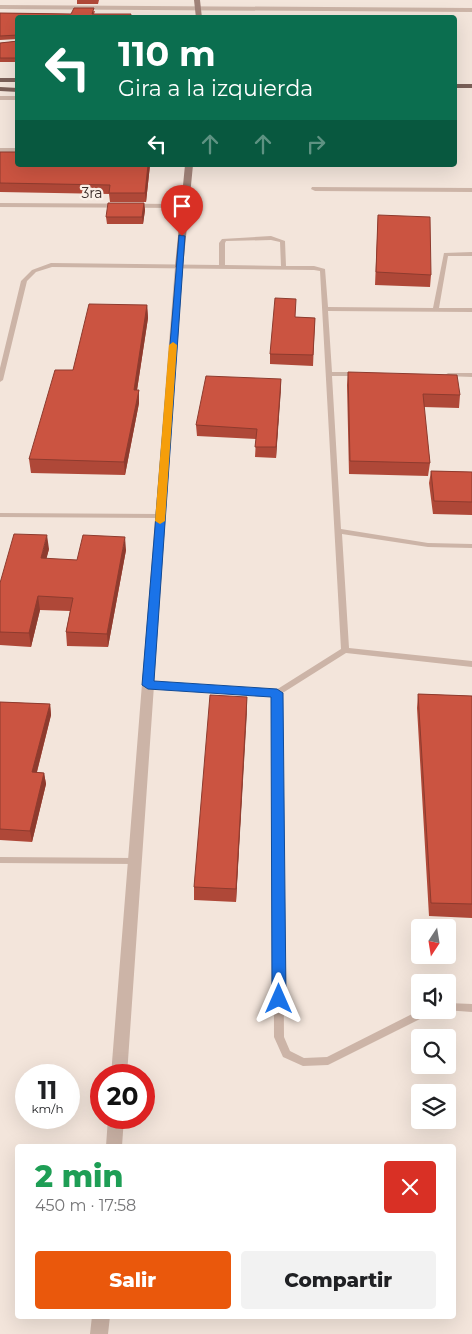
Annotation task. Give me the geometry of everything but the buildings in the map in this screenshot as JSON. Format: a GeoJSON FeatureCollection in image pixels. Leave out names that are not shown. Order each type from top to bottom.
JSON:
{"type":"FeatureCollection","features":[{"type":"Feature","properties":{"kind":"main road"},"geometry":{"type":"LineString","coordinates":[[0,80],[15,80]]}},
{"type":"Feature","properties":{"kind":"main road"},"geometry":{"type":"LineString","coordinates":[[457,86],[472,86]]}},
{"type":"Feature","properties":{"kind":"main road"},"geometry":{"type":"LineString","coordinates":[[0,90],[15,90]]}},
{"type":"Feature","properties":{"kind":"street"},"geometry":{"type":"LineString","coordinates":[[197,0],[200,8],[199,15]]}},
{"type":"Feature","properties":{"kind":"street"},"geometry":{"type":"LineString","coordinates":[[0,7],[472,10]]}},
{"type":"Feature","properties":{"kind":"street"},"geometry":{"type":"LineString","coordinates":[[0,98],[15,98]]}},
{"type":"Feature","properties":{"kind":"street"},"geometry":{"type":"LineString","coordinates":[[0,150],[15,150]]}},
{"type":"Feature","properties":{"kind":"street"},"geometry":{"type":"LineString","coordinates":[[120,1064],[179,267],[189,167]]}},
{"type":"Feature","properties":{"kind":"street"},"geometry":{"type":"LineString","coordinates":[[315,189],[472,190]]}},
{"type":"Feature","properties":{"kind":"street","name":"3ra"},"geometry":{"type":"LineString","coordinates":[[0,205],[185,206]]}},
{"type":"Feature","properties":{"kind":"street"},"geometry":{"type":"LineString","coordinates":[[114,1144],[115,1129]]}},
{"type":"Feature","properties":{"kind":"street"},"geometry":{"type":"LineString","coordinates":[[100,1334],[101,1319]]}},
{"type":"Feature","properties":{"kind":"lane"},"geometry":{"type":"LineString","coordinates":[[222,267],[222,243],[224,240],[271,238],[282,241],[284,268]]}},
{"type":"Feature","properties":{"kind":"lane"},"geometry":{"type":"LineString","coordinates":[[436,309],[446,254],[472,254]]}},
{"type":"Feature","properties":{"kind":"lane"},"geometry":{"type":"LineString","coordinates":[[0,380],[24,281],[34,271],[51,266],[314,268],[322,270],[345,650]]}},
{"type":"Feature","properties":{"kind":"lane"},"geometry":{"type":"LineString","coordinates":[[325,309],[472,310]]}},
{"type":"Feature","properties":{"kind":"lane"},"geometry":{"type":"LineString","coordinates":[[329,374],[368,374]]}},
{"type":"Feature","properties":{"kind":"lane"},"geometry":{"type":"LineString","coordinates":[[437,374],[472,375]]}},
{"type":"Feature","properties":{"kind":"lane"},"geometry":{"type":"LineString","coordinates":[[0,515],[160,516]]}},
{"type":"Feature","properties":{"kind":"lane"},"geometry":{"type":"LineString","coordinates":[[338,531],[428,545],[472,546]]}},
{"type":"Feature","properties":{"kind":"lane"},"geometry":{"type":"LineString","coordinates":[[148,685],[277,693],[345,650],[472,664]]}},
{"type":"Feature","properties":{"kind":"lane"},"geometry":{"type":"LineString","coordinates":[[277,693],[279,1037],[286,1054],[303,1062],[328,1061],[411,1019]]}},
{"type":"Feature","properties":{"kind":"lane"},"geometry":{"type":"LineString","coordinates":[[0,860],[135,861]]}},
{"type":"Feature","properties":{"kind":"lane"},"geometry":{"type":"LineString","coordinates":[[456,1007],[472,1008]]}},
{"type":"Feature","properties":{"kind":"slow traffic"},"geometry":{"type":"LineString","coordinates":[[160,521],[173,345]]}},
{"type":"Feature","properties":{"kind":"route"},"geometry":{"type":"LineString","coordinates":[[182,236],[148,685],[277,693],[279,999]]}}]}
